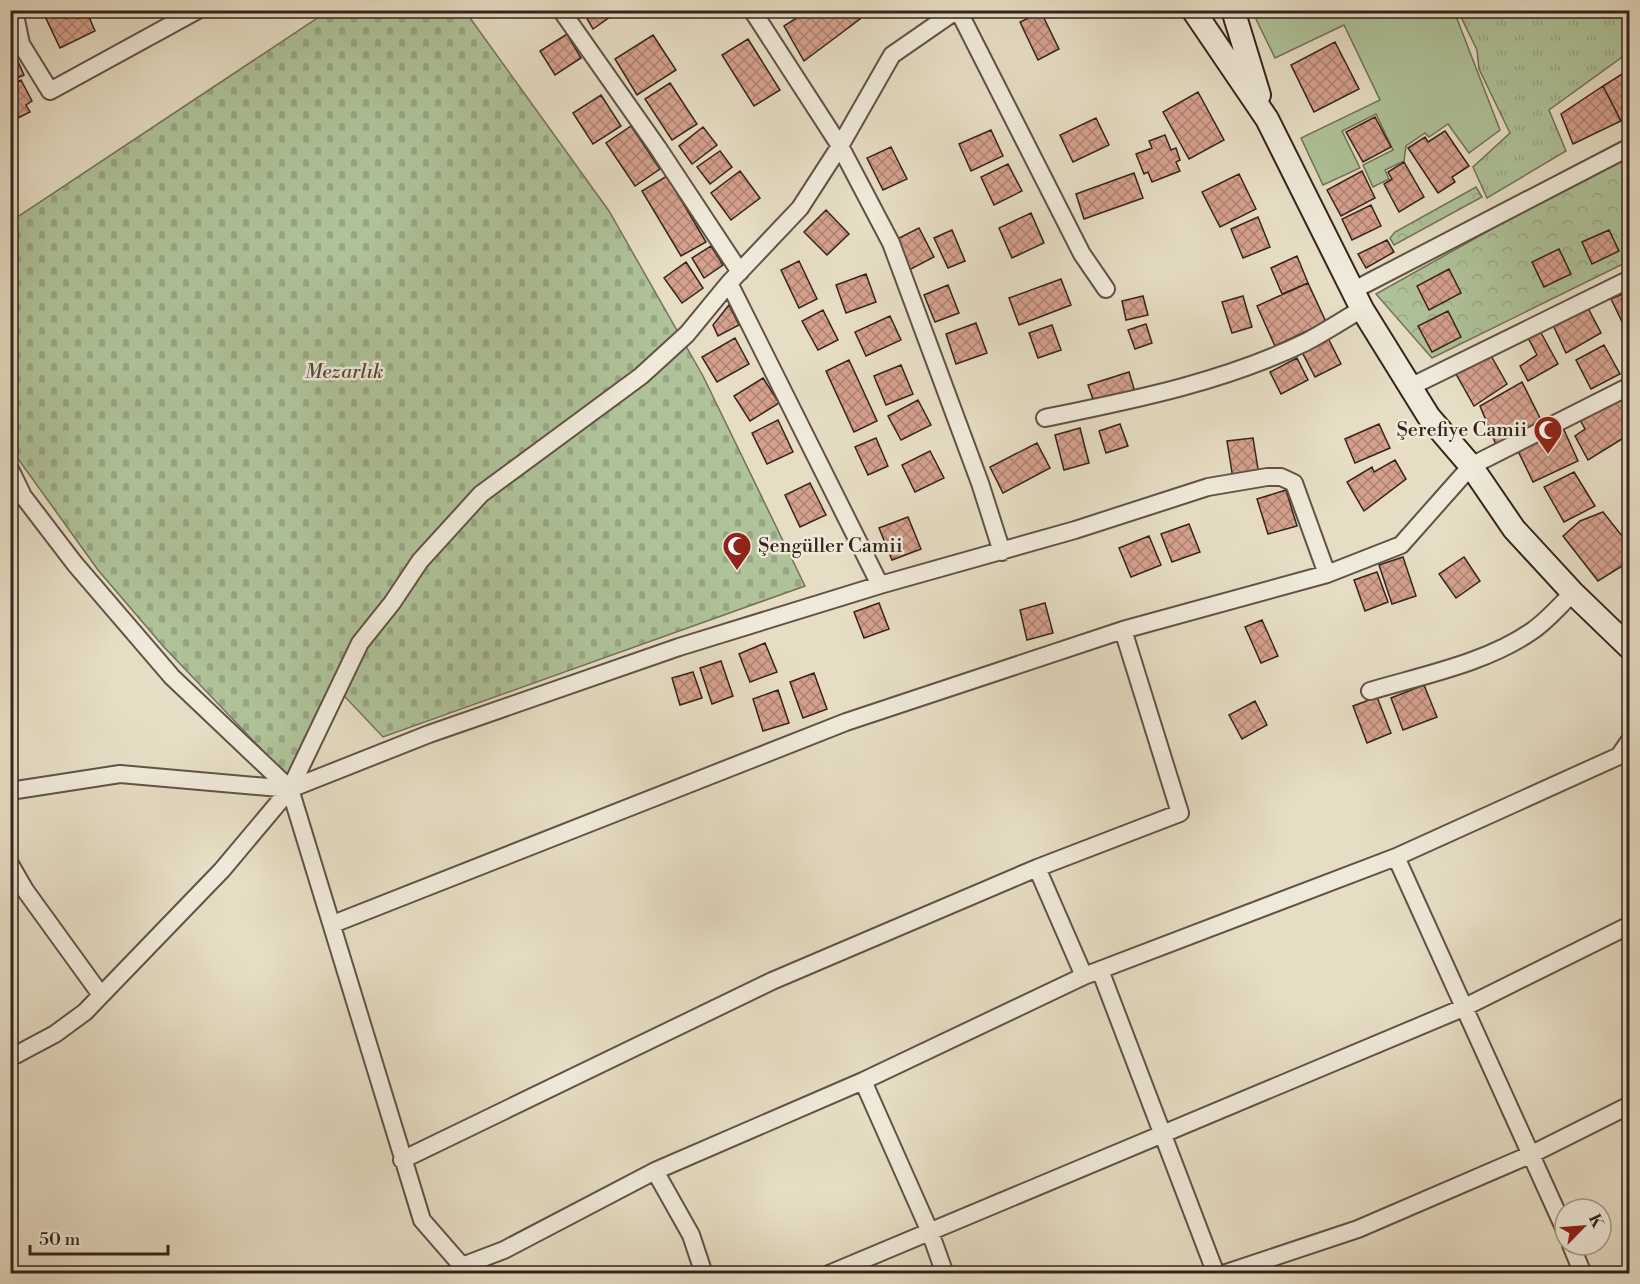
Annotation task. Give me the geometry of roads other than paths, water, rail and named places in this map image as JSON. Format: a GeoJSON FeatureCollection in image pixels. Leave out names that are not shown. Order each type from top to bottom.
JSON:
{"type":"FeatureCollection","features":[{"type":"Feature","properties":{"kind":"main road"},"geometry":{"type":"LineString","coordinates":[[1193,10],[1267,119],[1357,300],[1429,417],[1471,466],[1514,529],[1629,648]]}},
{"type":"Feature","properties":{"kind":"main road"},"geometry":{"type":"LineString","coordinates":[[1233,10],[1267,119]]}},
{"type":"Feature","properties":{"kind":"street"},"geometry":{"type":"LineString","coordinates":[[14,10],[21,44],[50,91],[198,10]]}},
{"type":"Feature","properties":{"kind":"street"},"geometry":{"type":"LineString","coordinates":[[561,10],[658,148],[734,277],[879,585]]}},
{"type":"Feature","properties":{"kind":"street"},"geometry":{"type":"LineString","coordinates":[[752,10],[840,147],[891,243],[980,483],[1002,552]]}},
{"type":"Feature","properties":{"kind":"street"},"geometry":{"type":"LineString","coordinates":[[10,1058],[55,1034],[85,1012],[222,870],[290,789],[360,644],[392,603],[420,561],[481,494],[641,376],[687,334],[734,277],[800,208],[840,147],[892,55],[957,10],[1082,254],[1106,289]]}},
{"type":"Feature","properties":{"kind":"street"},"geometry":{"type":"LineString","coordinates":[[1045,418],[1137,399],[1218,377],[1305,342],[1357,300],[1629,147]]}},
{"type":"Feature","properties":{"kind":"street"},"geometry":{"type":"LineString","coordinates":[[1410,387],[1629,279]]}},
{"type":"Feature","properties":{"kind":"street"},"geometry":{"type":"LineString","coordinates":[[333,924],[846,722],[1123,630],[1328,574],[1401,545],[1471,466],[1629,386]]}},
{"type":"Feature","properties":{"kind":"street"},"geometry":{"type":"LineString","coordinates":[[10,469],[22,496],[172,676],[290,789],[422,1220],[466,1270],[655,1171],[863,1081],[1092,973],[1396,856],[1619,756],[1629,740]]}},
{"type":"Feature","properties":{"kind":"street"},"geometry":{"type":"LineString","coordinates":[[10,791],[120,774],[290,789],[429,734],[679,647],[879,585],[1002,552],[1208,487],[1281,477],[1294,483],[1328,574]]}},
{"type":"Feature","properties":{"kind":"street"},"geometry":{"type":"LineString","coordinates":[[1370,691],[1441,670],[1502,648],[1533,631],[1574,593]]}},
{"type":"Feature","properties":{"kind":"street"},"geometry":{"type":"LineString","coordinates":[[402,1160],[772,981],[1037,868],[1180,813],[1123,630]]}},
{"type":"Feature","properties":{"kind":"street"},"geometry":{"type":"LineString","coordinates":[[1396,856],[1462,1008],[1533,1154],[1553,1202]]}},
{"type":"Feature","properties":{"kind":"street"},"geometry":{"type":"LineString","coordinates":[[10,864],[25,890],[101,995]]}},
{"type":"Feature","properties":{"kind":"street"},"geometry":{"type":"LineString","coordinates":[[1037,868],[1092,973],[1160,1133],[1216,1274]]}},
{"type":"Feature","properties":{"kind":"street"},"geometry":{"type":"LineString","coordinates":[[829,1274],[1462,1008],[1629,925]]}},
{"type":"Feature","properties":{"kind":"street"},"geometry":{"type":"LineString","coordinates":[[863,1081],[930,1233],[945,1274]]}},
{"type":"Feature","properties":{"kind":"street"},"geometry":{"type":"LineString","coordinates":[[1223,1274],[1358,1229],[1533,1154],[1629,1105]]}},
{"type":"Feature","properties":{"kind":"street"},"geometry":{"type":"LineString","coordinates":[[655,1171],[691,1235],[704,1274]]}},
{"type":"Feature","properties":{"kind":"street"},"geometry":{"type":"LineString","coordinates":[[1576,1257],[1583,1274]]}},
{"type":"Feature","properties":{"kind":"place","name":"Şerefiye Camii"},"geometry":{"type":"Point","coordinates":[1548,456]}},
{"type":"Feature","properties":{"kind":"place","name":"Şengüller Camii"},"geometry":{"type":"Point","coordinates":[737,572]}},
{"type":"Feature","properties":{"kind":"park label","name":"Mezarlık"},"geometry":{"type":"Point","coordinates":[344,372]}}]}
